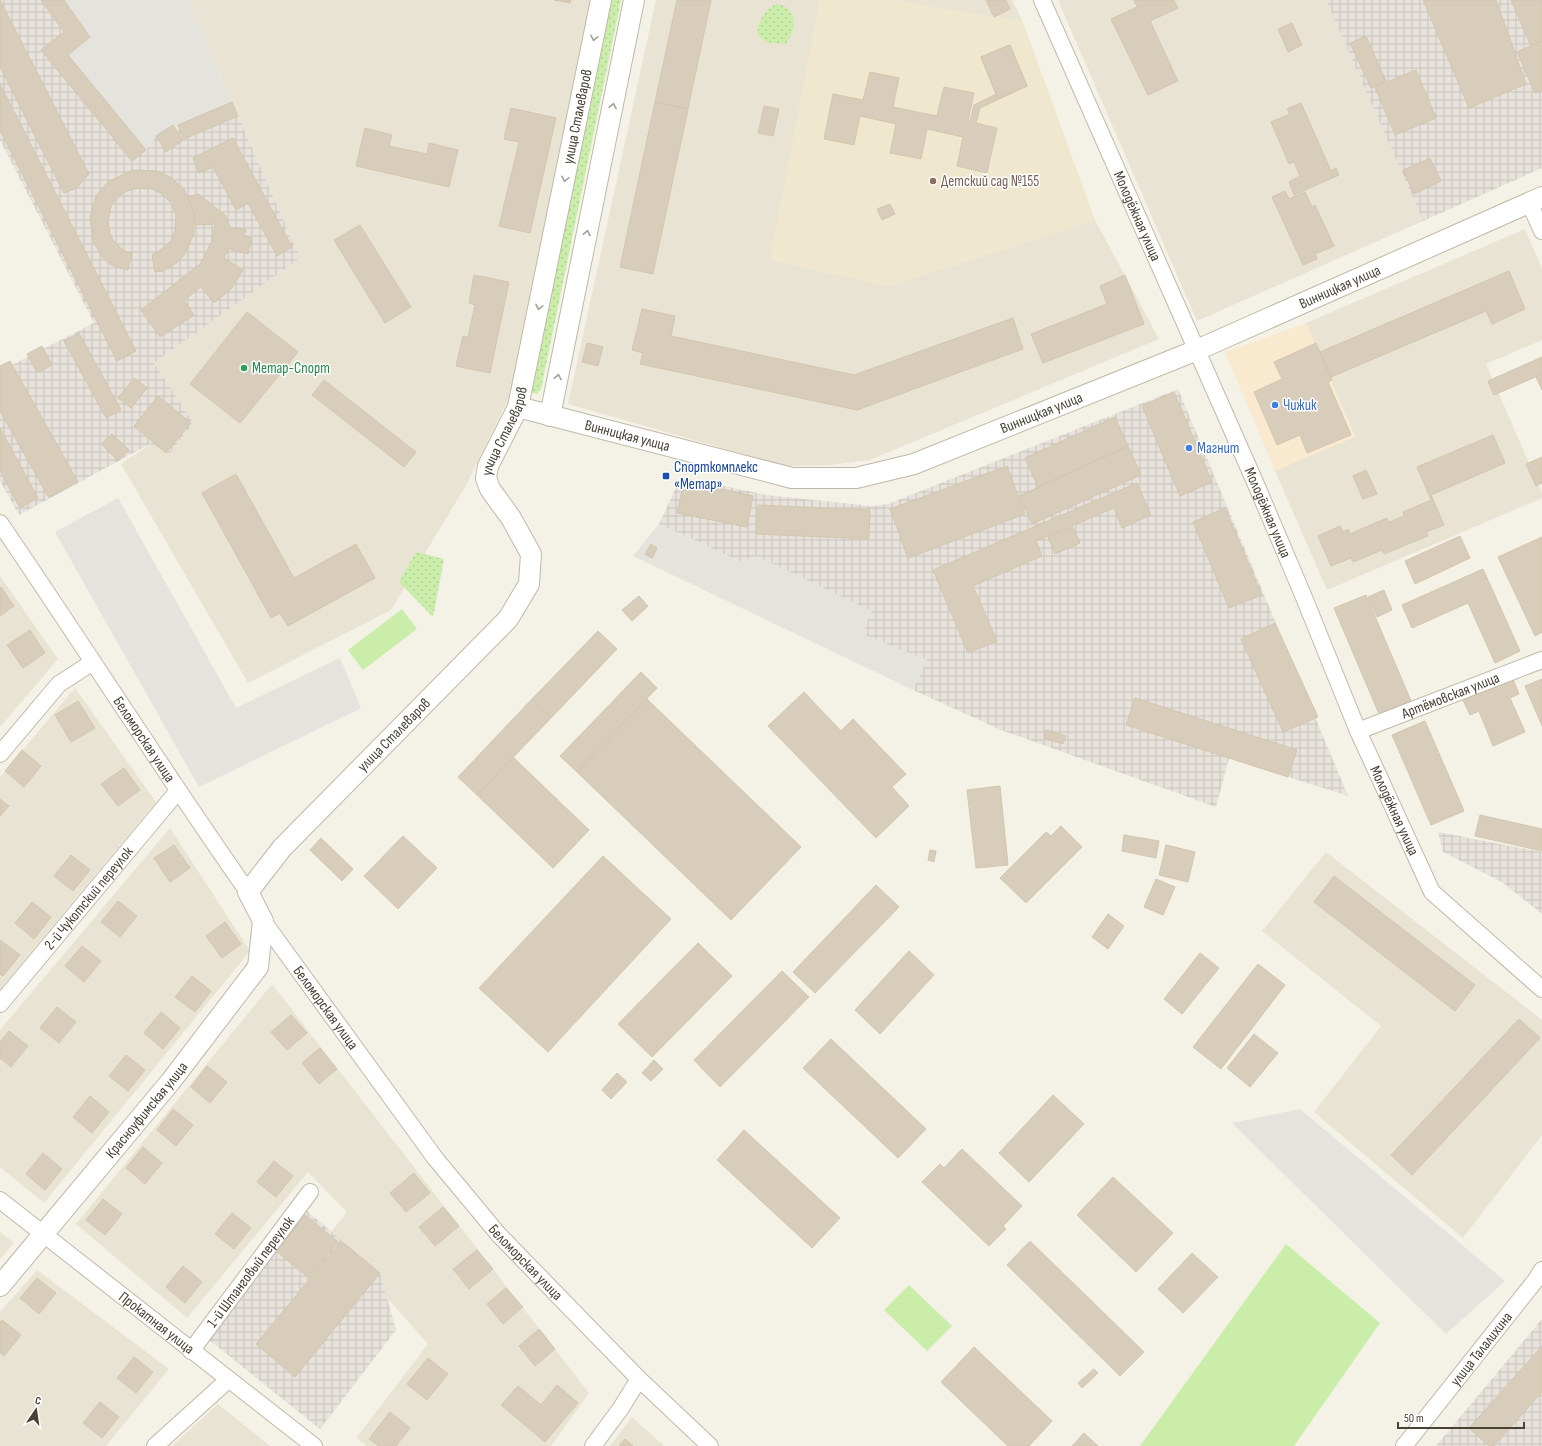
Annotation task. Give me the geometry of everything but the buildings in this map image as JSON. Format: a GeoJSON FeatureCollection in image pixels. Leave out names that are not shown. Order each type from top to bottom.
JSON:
{"type":"FeatureCollection","features":[{"type":"Feature","properties":{"kind":"street","name":"улица Сталеваров"},"geometry":{"type":"LineString","coordinates":[[248,892],[282,848],[508,619],[529,584],[531,554],[511,518],[490,489],[486,478],[488,466],[518,407],[601,0]]}},
{"type":"Feature","properties":{"kind":"street"},"geometry":{"type":"LineString","coordinates":[[550,416],[634,0]]}},
{"type":"Feature","properties":{"kind":"street","name":"Молодёжная улица"},"geometry":{"type":"LineString","coordinates":[[1042,0],[1304,595],[1358,731],[1432,892],[1542,989]]}},
{"type":"Feature","properties":{"kind":"street","name":"Винницкая улица"},"geometry":{"type":"LineString","coordinates":[[518,407],[792,478],[856,478],[914,464],[1197,350],[1379,271],[1536,199]]}},
{"type":"Feature","properties":{"kind":"street"},"geometry":{"type":"LineString","coordinates":[[1536,199],[1542,231]]}},
{"type":"Feature","properties":{"kind":"street","name":"Беломорская улица"},"geometry":{"type":"LineString","coordinates":[[0,523],[178,792],[248,892],[263,921],[434,1158],[499,1234],[640,1379],[710,1446]]}},
{"type":"Feature","properties":{"kind":"street","name":"Артёмовская улица"},"geometry":{"type":"LineString","coordinates":[[1358,731],[1542,660]]}},
{"type":"Feature","properties":{"kind":"street"},"geometry":{"type":"LineString","coordinates":[[0,754],[59,684],[93,662]]}},
{"type":"Feature","properties":{"kind":"street","name":"2-й Чукотский переулок"},"geometry":{"type":"LineString","coordinates":[[0,1004],[178,792]]}},
{"type":"Feature","properties":{"kind":"street","name":"Красноуфимская улица"},"geometry":{"type":"LineString","coordinates":[[0,1286],[171,1081],[258,967],[263,921]]}},
{"type":"Feature","properties":{"kind":"street","name":"1-й Штанговый переулок"},"geometry":{"type":"LineString","coordinates":[[191,1351],[310,1192]]}},
{"type":"Feature","properties":{"kind":"street","name":"Прокатная улица"},"geometry":{"type":"LineString","coordinates":[[0,1200],[43,1236],[314,1446]]}},
{"type":"Feature","properties":{"kind":"street","name":"улица Талалихина"},"geometry":{"type":"LineString","coordinates":[[1404,1446],[1535,1281],[1542,1270]]}},
{"type":"Feature","properties":{"kind":"street"},"geometry":{"type":"LineString","coordinates":[[593,1446],[640,1379]]}},
{"type":"Feature","properties":{"kind":"street"},"geometry":{"type":"LineString","coordinates":[[156,1446],[228,1380]]}},
{"type":"Feature","properties":{"kind":"shaded area"},"geometry":{"type":"Polygon","coordinates":[[[0,0],[64,0],[90,37],[69,55],[146,149],[156,136],[173,125],[178,125],[232,102],[300,258],[154,363],[193,423],[170,453],[150,444],[19,515],[0,481],[0,371],[94,323],[0,140],[0,0]]]}},
{"type":"Feature","properties":{"kind":"shaded area"},"geometry":{"type":"Polygon","coordinates":[[[64,0],[188,0],[232,102],[178,125],[173,125],[156,136],[146,150],[68,55],[90,37],[64,0]]]}},
{"type":"Feature","properties":{"kind":"shaded area"},"geometry":{"type":"Polygon","coordinates":[[[188,0],[593,0],[515,385],[465,487],[391,610],[248,683],[121,464],[150,444],[154,363],[300,258],[188,0]]]}},
{"type":"Feature","properties":{"kind":"shaded area"},"geometry":{"type":"Polygon","coordinates":[[[656,0],[820,0],[771,260],[889,286],[1095,220],[1159,339],[870,460],[830,465],[785,466],[568,404],[656,0]]]}},
{"type":"Feature","properties":{"kind":"shaded area","name":"Детский сад №155"},"geometry":{"type":"Polygon","coordinates":[[[820,0],[892,0],[1023,22],[1095,220],[889,286],[770,260],[820,0]]]}},
{"type":"Feature","properties":{"kind":"shaded area"},"geometry":{"type":"Polygon","coordinates":[[[892,0],[1012,0],[1023,22],[892,0]]]}},
{"type":"Feature","properties":{"kind":"shaded area"},"geometry":{"type":"Polygon","coordinates":[[[1058,0],[1326,0],[1423,221],[1197,321],[1058,0]]]}},
{"type":"Feature","properties":{"kind":"shaded area"},"geometry":{"type":"Polygon","coordinates":[[[1326,0],[1542,0],[1542,168],[1423,221],[1326,0]]]}},
{"type":"Feature","properties":{"kind":"shaded area"},"geometry":{"type":"Polygon","coordinates":[[[1525,229],[1542,269],[1542,340],[1486,364],[1542,493],[1542,498],[1327,590],[1275,471],[1355,436],[1306,323],[1525,229]]]}},
{"type":"Feature","properties":{"kind":"shaded area"},"geometry":{"type":"Polygon","coordinates":[[[1306,323],[1355,437],[1275,471],[1225,352],[1306,323]]]}},
{"type":"Feature","properties":{"kind":"shaded area"},"geometry":{"type":"Polygon","coordinates":[[[1178,389],[1348,796],[1229,758],[1216,807],[1001,730],[913,690],[926,660],[862,634],[871,611],[741,562],[659,524],[681,477],[766,495],[872,506],[888,504],[1178,389]]]}},
{"type":"Feature","properties":{"kind":"shaded area"},"geometry":{"type":"Polygon","coordinates":[[[118,498],[236,708],[340,658],[361,708],[199,787],[55,532],[118,498]]]}},
{"type":"Feature","properties":{"kind":"shaded area"},"geometry":{"type":"Polygon","coordinates":[[[659,524],[740,562],[757,556],[872,611],[862,634],[927,660],[913,690],[633,556],[659,524]]]}},
{"type":"Feature","properties":{"kind":"shaded area"},"geometry":{"type":"Polygon","coordinates":[[[0,576],[58,659],[0,727],[0,576]]]}},
{"type":"Feature","properties":{"kind":"shaded area"},"geometry":{"type":"Polygon","coordinates":[[[75,688],[156,802],[0,989],[0,777],[75,688]]]}},
{"type":"Feature","properties":{"kind":"shaded area"},"geometry":{"type":"Polygon","coordinates":[[[170,828],[250,951],[44,1203],[0,1167],[0,1030],[170,828]]]}},
{"type":"Feature","properties":{"kind":"shaded area"},"geometry":{"type":"Polygon","coordinates":[[[1438,832],[1542,852],[1542,914],[1502,882],[1443,852],[1438,832]]]}},
{"type":"Feature","properties":{"kind":"shaded area"},"geometry":{"type":"Polygon","coordinates":[[[1326,852],[1542,1020],[1542,1135],[1463,1238],[1314,1112],[1381,1026],[1262,931],[1326,852]]]}},
{"type":"Feature","properties":{"kind":"shaded area"},"geometry":{"type":"Polygon","coordinates":[[[272,984],[589,1393],[551,1446],[367,1446],[356,1438],[428,1344],[387,1298],[380,1273],[331,1232],[347,1212],[308,1172],[187,1318],[76,1224],[272,984]]]}},
{"type":"Feature","properties":{"kind":"shaded area"},"geometry":{"type":"Polygon","coordinates":[[[1300,1109],[1505,1281],[1446,1334],[1232,1123],[1300,1109]]]}},
{"type":"Feature","properties":{"kind":"shaded area"},"geometry":{"type":"Polygon","coordinates":[[[307,1211],[380,1273],[396,1330],[320,1429],[208,1339],[307,1211]]]}},
{"type":"Feature","properties":{"kind":"shaded area"},"geometry":{"type":"Polygon","coordinates":[[[0,1232],[14,1243],[0,1259],[0,1232]]]}},
{"type":"Feature","properties":{"kind":"shaded area"},"geometry":{"type":"Polygon","coordinates":[[[37,1270],[169,1369],[106,1446],[0,1446],[0,1312],[37,1270]]]}},
{"type":"Feature","properties":{"kind":"shaded area"},"geometry":{"type":"Polygon","coordinates":[[[1542,1319],[1542,1446],[1436,1446],[1542,1319]]]}},
{"type":"Feature","properties":{"kind":"shaded area"},"geometry":{"type":"Polygon","coordinates":[[[218,1404],[270,1446],[172,1446],[218,1404]]]}},
{"type":"Feature","properties":{"kind":"shaded area"},"geometry":{"type":"Polygon","coordinates":[[[632,1417],[664,1446],[610,1446],[632,1417]]]}},
{"type":"Feature","properties":{"kind":"green space"},"geometry":{"type":"Polygon","coordinates":[[[607,0],[621,0],[541,389],[537,394],[529,392],[607,0]]]}},
{"type":"Feature","properties":{"kind":"green space"},"geometry":{"type":"Polygon","coordinates":[[[776,4],[789,9],[794,20],[792,33],[785,44],[771,43],[763,40],[759,36],[758,26],[760,20],[768,10],[776,4]]]}},
{"type":"Feature","properties":{"kind":"green space"},"geometry":{"type":"Polygon","coordinates":[[[416,552],[444,559],[433,617],[399,582],[416,552]]]}},
{"type":"Feature","properties":{"kind":"green space"},"geometry":{"type":"Polygon","coordinates":[[[402,609],[417,629],[363,670],[348,650],[402,609]]]}},
{"type":"Feature","properties":{"kind":"green space"},"geometry":{"type":"Polygon","coordinates":[[[1286,1244],[1380,1323],[1294,1446],[1140,1446],[1286,1244]]]}},
{"type":"Feature","properties":{"kind":"green space"},"geometry":{"type":"Polygon","coordinates":[[[909,1285],[952,1326],[927,1351],[884,1310],[909,1285]]]}},
{"type":"Feature","properties":{"kind":"place","name":"Детский сад №155"},"geometry":{"type":"Point","coordinates":[933,181]}},
{"type":"Feature","properties":{"kind":"place","name":"Метар-Спорт"},"geometry":{"type":"Point","coordinates":[244,368]}},
{"type":"Feature","properties":{"kind":"place","name":"Чижик"},"geometry":{"type":"Point","coordinates":[1275,405]}},
{"type":"Feature","properties":{"kind":"place","name":"Магнит"},"geometry":{"type":"Point","coordinates":[1189,448]}},
{"type":"Feature","properties":{"kind":"place","name":"Спорткомплекс «Метар»"},"geometry":{"type":"Point","coordinates":[666,476]}}]}
